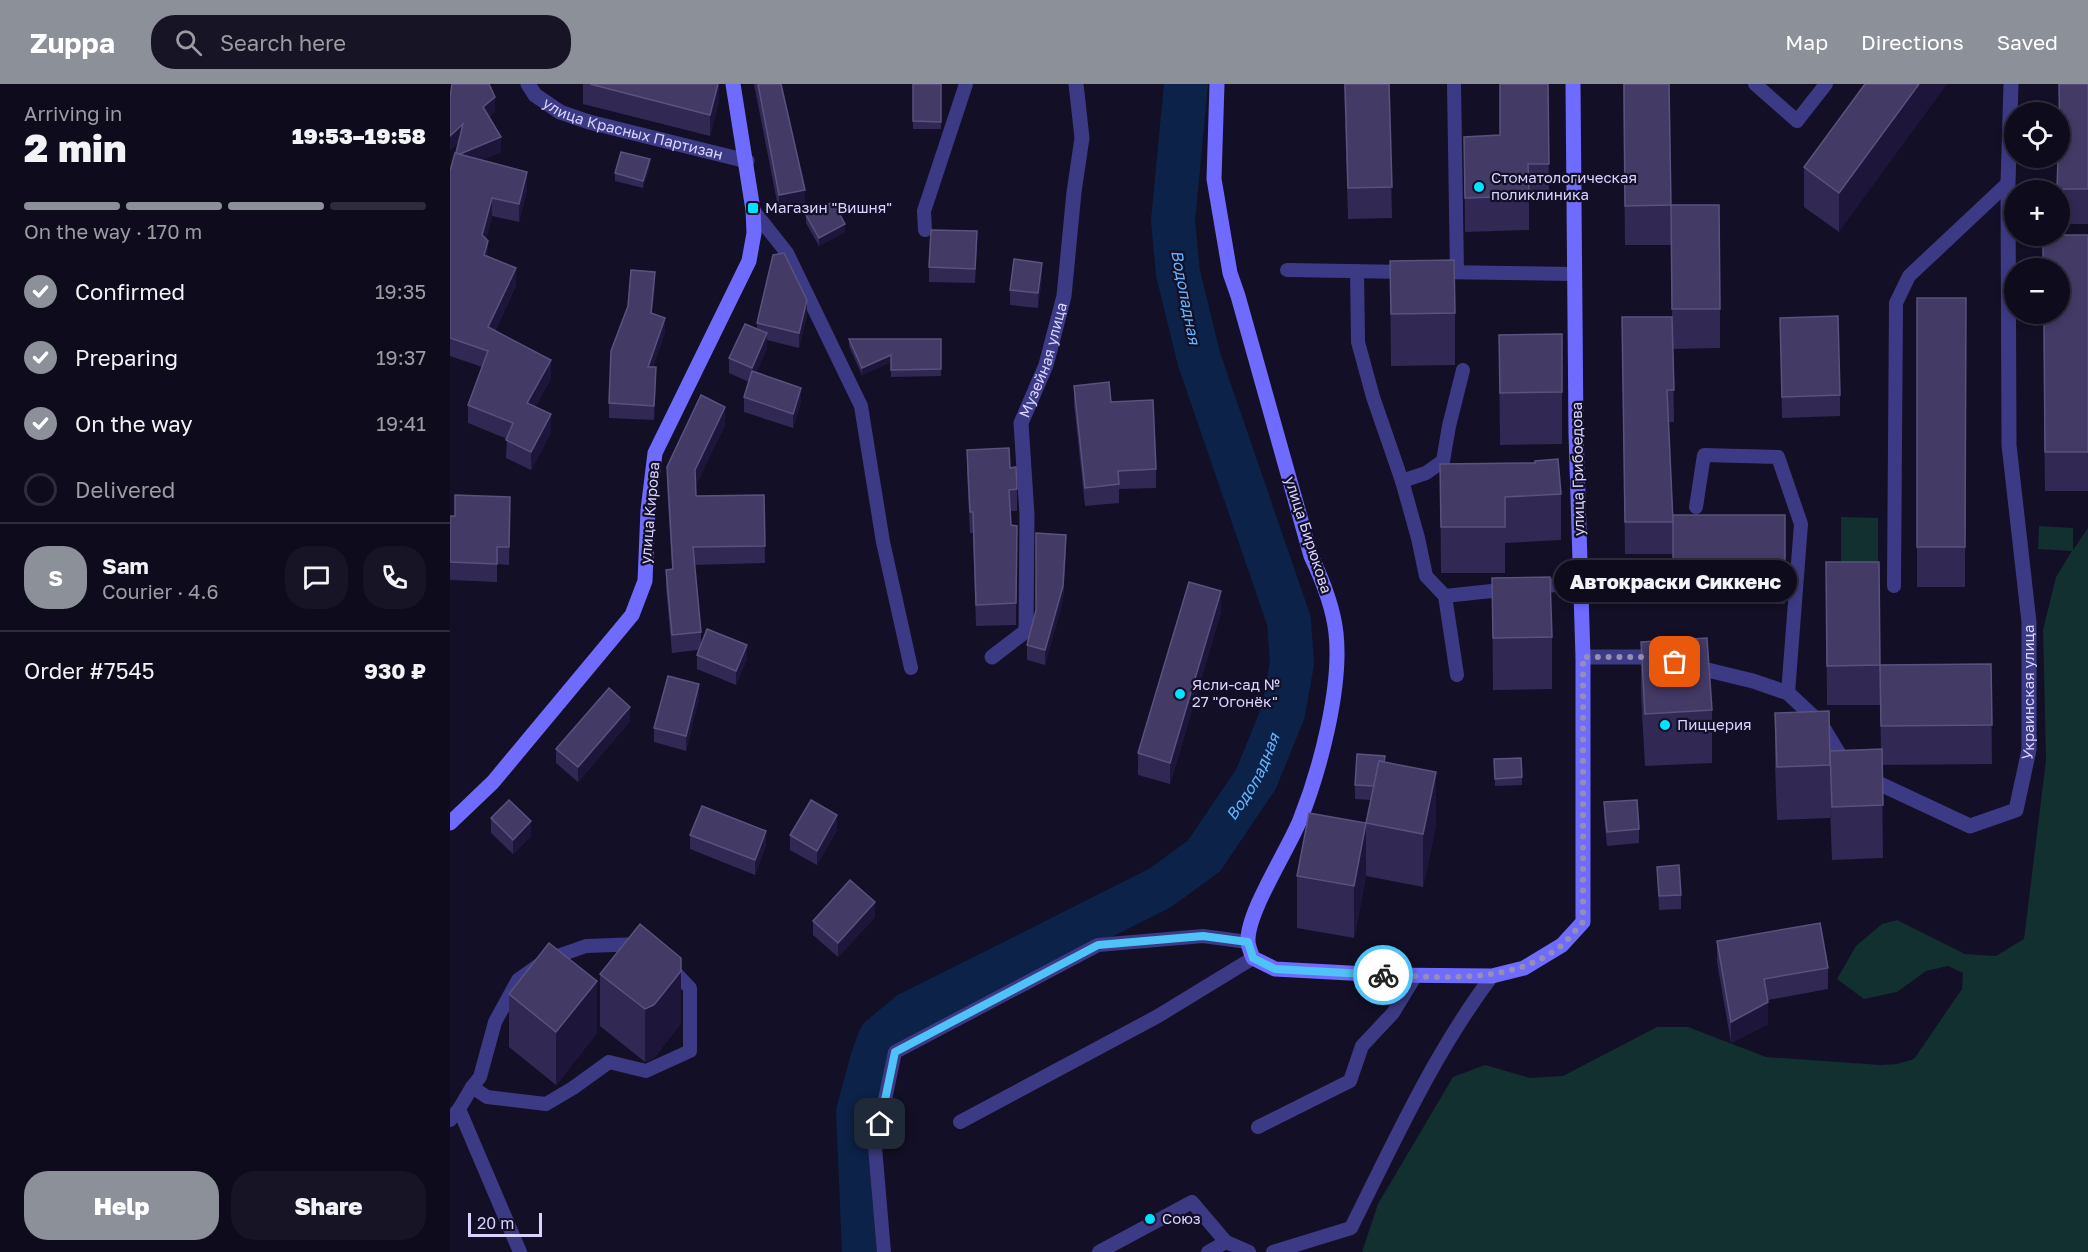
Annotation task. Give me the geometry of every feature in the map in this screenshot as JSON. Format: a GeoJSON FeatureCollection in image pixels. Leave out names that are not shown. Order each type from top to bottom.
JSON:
{"type":"FeatureCollection","features":[{"type":"Feature","properties":{"kind":"street","name":"улица Красных Партизан"},"geometry":{"type":"LineString","coordinates":[[528,84],[535,95],[560,112],[589,122],[747,161]]}},
{"type":"Feature","properties":{"kind":"street","name":"улица Кирова"},"geometry":{"type":"LineString","coordinates":[[450,823],[493,782],[632,615],[645,581],[648,510],[655,453],[749,261],[754,233],[753,210],[734,84]]}},
{"type":"Feature","properties":{"kind":"street","name":"Музейная улица"},"geometry":{"type":"LineString","coordinates":[[992,657],[1026,631],[1027,515],[1022,423],[1046,365],[1064,296],[1074,192],[1082,138],[1076,84]]}},
{"type":"Feature","properties":{"kind":"street","name":"улица Бирюкова"},"geometry":{"type":"LineString","coordinates":[[1217,84],[1214,179],[1230,273],[1311,556],[1326,586],[1336,633],[1336,669],[1332,704],[1319,758],[1300,820],[1251,921],[1248,942]]}},
{"type":"Feature","properties":{"kind":"street","name":"улица Грибоедова"},"geometry":{"type":"LineString","coordinates":[[1253,958],[1275,969],[1375,975],[1492,976],[1524,968],[1562,945],[1583,922],[1583,657],[1576,433],[1573,84]]}},
{"type":"Feature","properties":{"kind":"street","name":"Украинская улица"},"geometry":{"type":"LineString","coordinates":[[2008,180],[2011,84]]}},
{"type":"Feature","properties":{"kind":"street","name":"Украинская улица"},"geometry":{"type":"LineString","coordinates":[[1583,657],[1656,657],[1753,681],[1788,693],[1821,724],[1848,769],[1970,826],[2016,810],[2029,750],[2030,622],[2009,445],[2008,246]]}},
{"type":"Feature","properties":{"kind":"street"},"geometry":{"type":"LineString","coordinates":[[1248,942],[1253,958]]}},
{"type":"Feature","properties":{"kind":"lane"},"geometry":{"type":"LineString","coordinates":[[925,230],[924,211],[966,84]]}},
{"type":"Feature","properties":{"kind":"lane"},"geometry":{"type":"LineString","coordinates":[[1454,84],[1457,272]]}},
{"type":"Feature","properties":{"kind":"lane"},"geometry":{"type":"LineString","coordinates":[[1755,84],[1797,121],[1826,84]]}},
{"type":"Feature","properties":{"kind":"lane"},"geometry":{"type":"LineString","coordinates":[[1894,586],[1896,303],[1909,276],[2004,187]]}},
{"type":"Feature","properties":{"kind":"lane"},"geometry":{"type":"LineString","coordinates":[[753,210],[787,253],[861,406],[884,542],[911,668]]}},
{"type":"Feature","properties":{"kind":"lane"},"geometry":{"type":"LineString","coordinates":[[1287,270],[1575,274]]}},
{"type":"Feature","properties":{"kind":"lane"},"geometry":{"type":"LineString","coordinates":[[1358,271],[1358,342],[1373,397],[1402,481],[1426,576],[1445,596],[1458,675]]}},
{"type":"Feature","properties":{"kind":"lane"},"geometry":{"type":"LineString","coordinates":[[1402,481],[1426,473],[1443,461],[1463,370]]}},
{"type":"Feature","properties":{"kind":"lane"},"geometry":{"type":"LineString","coordinates":[[1696,507],[1704,455],[1779,457],[1801,524],[1788,693]]}},
{"type":"Feature","properties":{"kind":"lane"},"geometry":{"type":"LineString","coordinates":[[1445,596],[1581,583]]}},
{"type":"Feature","properties":{"kind":"lane"},"geometry":{"type":"LineString","coordinates":[[884,1252],[875,1147],[895,1052],[1098,945],[1203,936],[1248,942]]}},
{"type":"Feature","properties":{"kind":"lane"},"geometry":{"type":"LineString","coordinates":[[450,1120],[472,1087],[480,1077],[495,1022],[518,980],[546,960],[586,946],[647,944],[690,988],[690,1051],[646,1071],[609,1062],[546,1104],[487,1097],[472,1087]]}},
{"type":"Feature","properties":{"kind":"lane"},"geometry":{"type":"LineString","coordinates":[[960,1122],[1158,1016],[1253,958]]}},
{"type":"Feature","properties":{"kind":"lane"},"geometry":{"type":"LineString","coordinates":[[1258,1126],[1350,1081],[1362,1046],[1393,1013],[1416,975]]}},
{"type":"Feature","properties":{"kind":"lane"},"geometry":{"type":"LineString","coordinates":[[1273,1252],[1351,1228],[1433,1066],[1465,1011],[1492,976]]}},
{"type":"Feature","properties":{"kind":"lane"},"geometry":{"type":"LineString","coordinates":[[459,1108],[520,1252]]}},
{"type":"Feature","properties":{"kind":"lane"},"geometry":{"type":"LineString","coordinates":[[1100,1252],[1192,1202],[1226,1242],[1249,1252]]}},
{"type":"Feature","properties":{"kind":"lane"},"geometry":{"type":"LineString","coordinates":[[1208,1252],[1226,1242]]}},
{"type":"Feature","properties":{"kind":"green space"},"geometry":{"type":"Polygon","coordinates":[[[1841,517],[1878,518],[1878,572],[1841,572],[1841,517]]]}},
{"type":"Feature","properties":{"kind":"green space"},"geometry":{"type":"Polygon","coordinates":[[[2039,526],[2073,528],[2073,550],[2088,528],[2088,1252],[1362,1252],[1378,1204],[1453,1077],[1485,1065],[1530,1078],[1563,1076],[1657,1027],[1688,1027],[1766,1057],[1881,1065],[1897,1064],[1914,1059],[1962,989],[1963,973],[1948,966],[1926,971],[1897,992],[1864,999],[1837,979],[1856,946],[1882,924],[1897,920],[1965,954],[1996,956],[2024,939],[2046,760],[2043,630],[2056,577],[2072,551],[2038,549],[2039,526]]]}},
{"type":"Feature","properties":{"kind":"building"},"geometry":{"type":"Polygon","coordinates":[[[452,84],[489,84],[495,97],[483,107],[501,137],[460,154],[456,153],[463,124],[450,136],[452,84]]]}},
{"type":"Feature","properties":{"kind":"building"},"geometry":{"type":"Polygon","coordinates":[[[590,84],[718,84],[710,115],[590,84]]]}},
{"type":"Feature","properties":{"kind":"building"},"geometry":{"type":"Polygon","coordinates":[[[758,84],[781,84],[805,190],[779,195],[758,84]]]}},
{"type":"Feature","properties":{"kind":"building"},"geometry":{"type":"Polygon","coordinates":[[[913,84],[941,84],[941,122],[913,121],[913,84]]]}},
{"type":"Feature","properties":{"kind":"building"},"geometry":{"type":"Polygon","coordinates":[[[1345,84],[1389,84],[1392,187],[1348,188],[1345,84]]]}},
{"type":"Feature","properties":{"kind":"building"},"geometry":{"type":"Polygon","coordinates":[[[1500,84],[1548,84],[1549,164],[1528,164],[1529,196],[1465,198],[1464,137],[1500,135],[1500,84]]]}},
{"type":"Feature","properties":{"kind":"building"},"geometry":{"type":"Polygon","coordinates":[[[1624,84],[1669,84],[1671,205],[1625,206],[1624,84]]]}},
{"type":"Feature","properties":{"kind":"building"},"geometry":{"type":"Polygon","coordinates":[[[1865,84],[1919,84],[1839,193],[1804,167],[1865,84]]]}},
{"type":"Feature","properties":{"kind":"building"},"geometry":{"type":"Polygon","coordinates":[[[2059,84],[2088,84],[2088,189],[2070,189],[2070,180],[2057,180],[2058,168],[2070,168],[2070,102],[2059,102],[2059,84]]]}},
{"type":"Feature","properties":{"kind":"building"},"geometry":{"type":"Polygon","coordinates":[[[621,152],[650,159],[643,181],[615,173],[621,152]]]}},
{"type":"Feature","properties":{"kind":"building"},"geometry":{"type":"Polygon","coordinates":[[[455,153],[527,172],[519,204],[492,198],[482,235],[488,241],[484,255],[516,268],[488,327],[551,360],[527,403],[551,414],[531,452],[506,440],[513,423],[468,405],[488,351],[450,338],[450,171],[455,153]]]}},
{"type":"Feature","properties":{"kind":"building"},"geometry":{"type":"Polygon","coordinates":[[[833,202],[845,224],[819,238],[806,215],[833,202]]]}},
{"type":"Feature","properties":{"kind":"building"},"geometry":{"type":"Polygon","coordinates":[[[1671,205],[1719,205],[1720,309],[1672,309],[1671,205]]]}},
{"type":"Feature","properties":{"kind":"building"},"geometry":{"type":"Polygon","coordinates":[[[931,230],[977,231],[975,269],[929,267],[931,230]]]}},
{"type":"Feature","properties":{"kind":"building"},"geometry":{"type":"Polygon","coordinates":[[[2070,235],[2088,235],[2088,452],[2045,452],[2044,324],[2070,324],[2070,258],[2043,258],[2043,246],[2070,246],[2070,235]]]}},
{"type":"Feature","properties":{"kind":"building"},"geometry":{"type":"Polygon","coordinates":[[[784,253],[807,300],[799,333],[757,323],[773,255],[784,253]]]}},
{"type":"Feature","properties":{"kind":"building"},"geometry":{"type":"Polygon","coordinates":[[[1014,259],[1042,263],[1038,293],[1010,290],[1014,259]]]}},
{"type":"Feature","properties":{"kind":"building"},"geometry":{"type":"Polygon","coordinates":[[[1454,260],[1455,313],[1391,314],[1390,261],[1454,260]]]}},
{"type":"Feature","properties":{"kind":"building"},"geometry":{"type":"Polygon","coordinates":[[[631,270],[655,272],[651,313],[665,318],[648,367],[656,367],[654,406],[609,403],[611,351],[628,306],[631,270]]]}},
{"type":"Feature","properties":{"kind":"building"},"geometry":{"type":"Polygon","coordinates":[[[1917,298],[1966,298],[1965,547],[1917,547],[1917,298]]]}},
{"type":"Feature","properties":{"kind":"building"},"geometry":{"type":"Polygon","coordinates":[[[1838,316],[1840,395],[1782,397],[1780,318],[1838,316]]]}},
{"type":"Feature","properties":{"kind":"building"},"geometry":{"type":"Polygon","coordinates":[[[1622,317],[1672,317],[1674,390],[1667,390],[1673,522],[1625,522],[1622,317]]]}},
{"type":"Feature","properties":{"kind":"building"},"geometry":{"type":"Polygon","coordinates":[[[745,324],[767,333],[752,368],[729,358],[745,324]]]}},
{"type":"Feature","properties":{"kind":"building"},"geometry":{"type":"Polygon","coordinates":[[[1562,334],[1562,392],[1500,393],[1499,335],[1562,334]]]}},
{"type":"Feature","properties":{"kind":"building"},"geometry":{"type":"Polygon","coordinates":[[[849,339],[941,339],[941,369],[891,370],[891,355],[862,368],[849,339]]]}},
{"type":"Feature","properties":{"kind":"building"},"geometry":{"type":"Polygon","coordinates":[[[752,371],[801,388],[793,414],[744,397],[752,371]]]}},
{"type":"Feature","properties":{"kind":"building"},"geometry":{"type":"Polygon","coordinates":[[[1109,382],[1111,402],[1153,400],[1156,469],[1118,471],[1119,484],[1085,488],[1074,386],[1109,382]]]}},
{"type":"Feature","properties":{"kind":"building"},"geometry":{"type":"Polygon","coordinates":[[[701,395],[725,407],[695,470],[696,496],[764,495],[765,546],[693,547],[701,632],[672,635],[666,570],[673,569],[667,467],[701,395]]]}},
{"type":"Feature","properties":{"kind":"building"},"geometry":{"type":"Polygon","coordinates":[[[1009,448],[1010,468],[1016,467],[1017,489],[1009,490],[1011,525],[1017,526],[1016,603],[976,605],[973,512],[970,512],[967,450],[1009,448]]]}},
{"type":"Feature","properties":{"kind":"building"},"geometry":{"type":"Polygon","coordinates":[[[1558,459],[1561,494],[1505,497],[1505,527],[1441,527],[1440,464],[1535,463],[1535,461],[1558,459]]]}},
{"type":"Feature","properties":{"kind":"building"},"geometry":{"type":"Polygon","coordinates":[[[455,495],[510,497],[509,547],[497,547],[497,564],[450,562],[450,516],[455,516],[455,495]]]}},
{"type":"Feature","properties":{"kind":"building"},"geometry":{"type":"Polygon","coordinates":[[[1673,515],[1785,515],[1785,564],[1673,564],[1673,515]]]}},
{"type":"Feature","properties":{"kind":"building"},"geometry":{"type":"Polygon","coordinates":[[[1036,533],[1066,535],[1063,586],[1045,650],[1027,645],[1036,610],[1036,533]]]}},
{"type":"Feature","properties":{"kind":"building"},"geometry":{"type":"Polygon","coordinates":[[[1826,562],[1879,562],[1880,665],[1827,666],[1826,562]]]}},
{"type":"Feature","properties":{"kind":"building"},"geometry":{"type":"Polygon","coordinates":[[[1550,577],[1552,637],[1493,638],[1492,578],[1550,577]]]}},
{"type":"Feature","properties":{"kind":"building","name":"Ясли-сад № 27 \"Огонёк\""},"geometry":{"type":"Polygon","coordinates":[[[1189,582],[1221,591],[1170,763],[1138,753],[1189,582]]]}},
{"type":"Feature","properties":{"kind":"building"},"geometry":{"type":"Polygon","coordinates":[[[707,629],[747,645],[736,671],[697,655],[707,629]]]}},
{"type":"Feature","properties":{"kind":"building"},"geometry":{"type":"Polygon","coordinates":[[[1707,638],[1712,710],[1645,714],[1641,642],[1707,638]]]}},
{"type":"Feature","properties":{"kind":"building"},"geometry":{"type":"Polygon","coordinates":[[[1991,664],[1992,725],[1881,726],[1880,665],[1991,664]]]}},
{"type":"Feature","properties":{"kind":"building"},"geometry":{"type":"Polygon","coordinates":[[[668,676],[699,684],[686,736],[654,728],[668,676]]]}},
{"type":"Feature","properties":{"kind":"building"},"geometry":{"type":"Polygon","coordinates":[[[609,688],[630,707],[578,767],[556,749],[609,688]]]}},
{"type":"Feature","properties":{"kind":"building"},"geometry":{"type":"Polygon","coordinates":[[[1829,711],[1830,765],[1777,767],[1775,713],[1829,711]]]}},
{"type":"Feature","properties":{"kind":"building"},"geometry":{"type":"Polygon","coordinates":[[[1882,749],[1883,805],[1832,807],[1830,751],[1882,749]]]}},
{"type":"Feature","properties":{"kind":"building"},"geometry":{"type":"Polygon","coordinates":[[[1357,754],[1385,756],[1384,762],[1379,761],[1374,786],[1355,785],[1357,754]]]}},
{"type":"Feature","properties":{"kind":"building"},"geometry":{"type":"Polygon","coordinates":[[[1521,758],[1522,777],[1495,779],[1494,759],[1521,758]]]}},
{"type":"Feature","properties":{"kind":"building"},"geometry":{"type":"Polygon","coordinates":[[[1379,761],[1436,772],[1423,834],[1366,823],[1379,761]]]}},
{"type":"Feature","properties":{"kind":"building"},"geometry":{"type":"Polygon","coordinates":[[[509,800],[531,821],[513,840],[491,818],[509,800]]]}},
{"type":"Feature","properties":{"kind":"building"},"geometry":{"type":"Polygon","coordinates":[[[811,800],[837,815],[817,851],[790,835],[811,800]]]}},
{"type":"Feature","properties":{"kind":"building"},"geometry":{"type":"Polygon","coordinates":[[[1637,800],[1639,829],[1607,832],[1604,802],[1637,800]]]}},
{"type":"Feature","properties":{"kind":"building"},"geometry":{"type":"Polygon","coordinates":[[[702,806],[766,831],[755,860],[690,835],[702,806]]]}},
{"type":"Feature","properties":{"kind":"building"},"geometry":{"type":"Polygon","coordinates":[[[1309,813],[1366,823],[1354,886],[1297,876],[1309,813]]]}},
{"type":"Feature","properties":{"kind":"building"},"geometry":{"type":"Polygon","coordinates":[[[1679,865],[1681,895],[1659,896],[1657,867],[1679,865]]]}},
{"type":"Feature","properties":{"kind":"building"},"geometry":{"type":"Polygon","coordinates":[[[850,880],[875,902],[838,943],[813,921],[850,880]]]}},
{"type":"Feature","properties":{"kind":"building"},"geometry":{"type":"Polygon","coordinates":[[[1820,923],[1828,968],[1764,979],[1768,1002],[1731,1022],[1717,941],[1820,923]]]}},
{"type":"Feature","properties":{"kind":"building"},"geometry":{"type":"Polygon","coordinates":[[[640,924],[681,958],[681,971],[654,1005],[645,1009],[600,974],[640,924]]]}},
{"type":"Feature","properties":{"kind":"building"},"geometry":{"type":"Polygon","coordinates":[[[549,943],[597,981],[556,1032],[509,994],[549,943]]]}},
{"type":"Feature","properties":{"kind":"waterway","name":"Водопадная"},"geometry":{"type":"LineString","coordinates":[[864,1252],[858,1112],[880,1038],[909,1014],[1160,888],[1204,856],[1256,779],[1283,713],[1292,663],[1289,621],[1199,359],[1178,273],[1173,221],[1186,84]]}},
{"type":"Feature","properties":{"kind":"way so far"},"geometry":{"type":"LineString","coordinates":[[1383,975],[1492,976],[1524,968],[1562,945],[1583,922],[1583,657],[1656,657],[1675,662]]}},
{"type":"Feature","properties":{"kind":"place","name":"Стоматологическая поликлиника"},"geometry":{"type":"Point","coordinates":[1479,187]}},
{"type":"Feature","properties":{"kind":"place","name":"Магазин \"Вишня\""},"geometry":{"type":"Point","coordinates":[753,208]}},
{"type":"Feature","properties":{"kind":"place","name":"Автокраски Сиккенс"},"geometry":{"type":"Point","coordinates":[1675,662]}},
{"type":"Feature","properties":{"kind":"place","name":"Ясли-сад № 27 \"Огонёк\""},"geometry":{"type":"Point","coordinates":[1180,694]}},
{"type":"Feature","properties":{"kind":"place","name":"Пиццерия"},"geometry":{"type":"Point","coordinates":[1665,725]}},
{"type":"Feature","properties":{"kind":"place","name":"Союз"},"geometry":{"type":"Point","coordinates":[1150,1219]}},
{"type":"Feature","properties":{"kind":"route"},"geometry":{"type":"LineString","coordinates":[[880,1124],[895,1052],[1098,945],[1203,936],[1248,942],[1253,958],[1275,969],[1383,975]]}}]}
